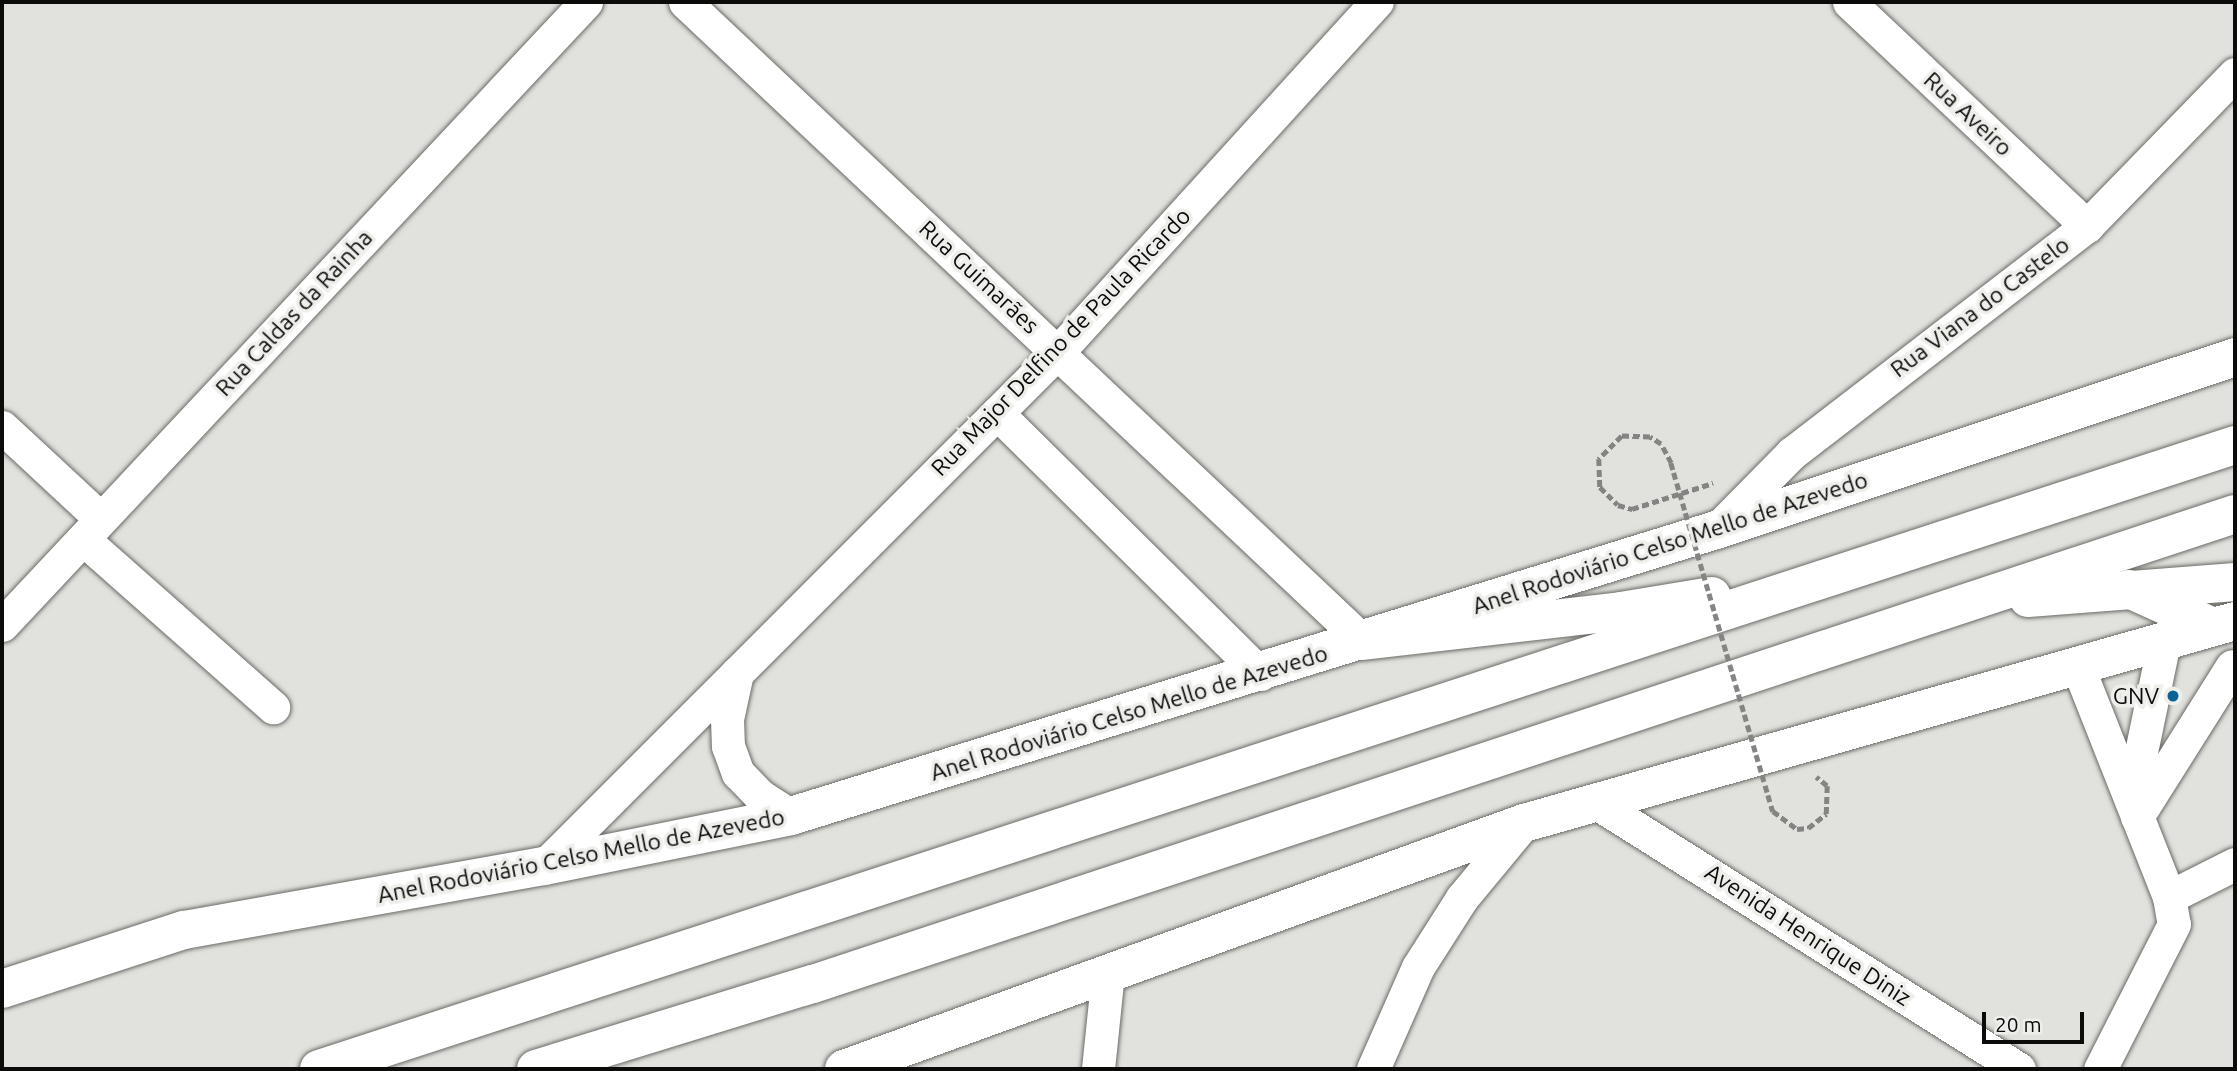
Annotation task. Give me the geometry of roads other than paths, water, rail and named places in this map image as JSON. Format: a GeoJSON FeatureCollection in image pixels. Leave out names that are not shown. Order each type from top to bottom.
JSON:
{"type":"FeatureCollection","features":[{"type":"Feature","properties":{"kind":"main road","name":"Anel Rodoviário Celso Mello de Azevedo"},"geometry":{"type":"LineString","coordinates":[[2,989],[184,930],[544,866],[791,816],[1261,674],[1716,530],[2235,357]]}},
{"type":"Feature","properties":{"kind":"main road"},"geometry":{"type":"LineString","coordinates":[[319,1069],[2235,445]]}},
{"type":"Feature","properties":{"kind":"main road"},"geometry":{"type":"LineString","coordinates":[[536,1069],[813,984],[2235,514]]}},
{"type":"Feature","properties":{"kind":"main road"},"geometry":{"type":"LineString","coordinates":[[1363,641],[1621,611],[1839,575]]}},
{"type":"Feature","properties":{"kind":"main road"},"geometry":{"type":"LineString","coordinates":[[1950,607],[2127,588],[2235,582]]}},
{"type":"Feature","properties":{"kind":"main road"},"geometry":{"type":"LineString","coordinates":[[2127,588],[2224,624]]}},
{"type":"Feature","properties":{"kind":"main road"},"geometry":{"type":"LineString","coordinates":[[844,1069],[1524,823],[2224,624]]}},
{"type":"Feature","properties":{"kind":"street","name":"Rua Caldas da Rainha"},"geometry":{"type":"LineString","coordinates":[[2,625],[586,2]]}},
{"type":"Feature","properties":{"kind":"street","name":"Rua Guimarães"},"geometry":{"type":"LineString","coordinates":[[685,2],[1363,641]]}},
{"type":"Feature","properties":{"kind":"street","name":"Rua Major Delfino de Paula Ricardo"},"geometry":{"type":"LineString","coordinates":[[544,866],[1058,352],[1377,2]]}},
{"type":"Feature","properties":{"kind":"street","name":"Rua Aveiro"},"geometry":{"type":"LineString","coordinates":[[1849,2],[2087,226]]}},
{"type":"Feature","properties":{"kind":"street","name":"Rua Viana do Castelo"},"geometry":{"type":"LineString","coordinates":[[1716,530],[1792,453],[2087,226],[2235,74]]}},
{"type":"Feature","properties":{"kind":"street"},"geometry":{"type":"LineString","coordinates":[[997,413],[1261,674]]}},
{"type":"Feature","properties":{"kind":"street"},"geometry":{"type":"LineString","coordinates":[[2,427],[92,529],[272,707]]}},
{"type":"Feature","properties":{"kind":"street"},"geometry":{"type":"LineString","coordinates":[[2134,808],[2233,670],[2224,624]]}},
{"type":"Feature","properties":{"kind":"street"},"geometry":{"type":"LineString","coordinates":[[2134,808],[2164,642]]}},
{"type":"Feature","properties":{"kind":"street"},"geometry":{"type":"LineString","coordinates":[[2078,667],[2169,897],[2174,924],[2100,1069]]}},
{"type":"Feature","properties":{"kind":"street"},"geometry":{"type":"LineString","coordinates":[[737,673],[727,719],[728,746],[738,773],[759,795],[791,816]]}},
{"type":"Feature","properties":{"kind":"street","name":"Avenida Henrique Diniz"},"geometry":{"type":"LineString","coordinates":[[1595,802],[2019,1069]]}},
{"type":"Feature","properties":{"kind":"street"},"geometry":{"type":"LineString","coordinates":[[1373,1069],[1418,967],[1462,898],[1524,823]]}},
{"type":"Feature","properties":{"kind":"street"},"geometry":{"type":"LineString","coordinates":[[2169,897],[2235,864]]}},
{"type":"Feature","properties":{"kind":"street"},"geometry":{"type":"LineString","coordinates":[[1098,1069],[1108,973]]}},
{"type":"Feature","properties":{"kind":"place","name":"GNV"},"geometry":{"type":"Point","coordinates":[2173,696]}}]}
